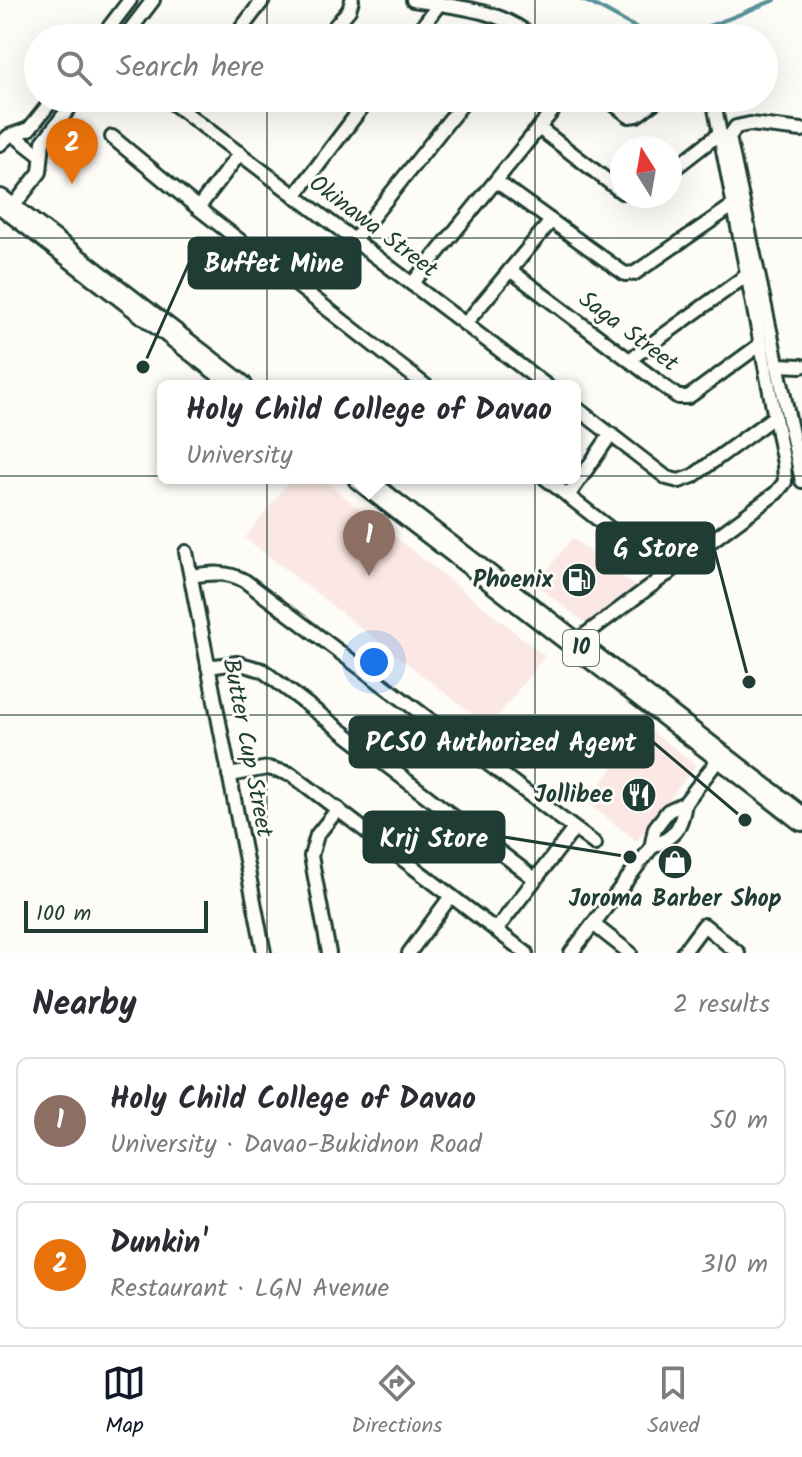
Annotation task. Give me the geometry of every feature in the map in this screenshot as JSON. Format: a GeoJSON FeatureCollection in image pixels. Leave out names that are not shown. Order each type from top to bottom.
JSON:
{"type":"FeatureCollection","features":[{"type":"Feature","properties":{"kind":"highway"},"geometry":{"type":"LineString","coordinates":[[5,205],[232,380]]}},
{"type":"Feature","properties":{"kind":"highway","name":"10"},"geometry":{"type":"LineString","coordinates":[[368,484],[802,819]]}},
{"type":"Feature","properties":{"kind":"street"},"geometry":{"type":"LineString","coordinates":[[113,23],[130,0]]}},
{"type":"Feature","properties":{"kind":"street"},"geometry":{"type":"LineString","coordinates":[[136,24],[153,0]]}},
{"type":"Feature","properties":{"kind":"street"},"geometry":{"type":"LineString","coordinates":[[245,24],[263,0]]}},
{"type":"Feature","properties":{"kind":"street"},"geometry":{"type":"LineString","coordinates":[[337,24],[349,10],[352,0]]}},
{"type":"Feature","properties":{"kind":"street"},"geometry":{"type":"LineString","coordinates":[[413,0],[491,13],[506,24]]}},
{"type":"Feature","properties":{"kind":"street"},"geometry":{"type":"LineString","coordinates":[[424,24],[439,4]]}},
{"type":"Feature","properties":{"kind":"street"},"geometry":{"type":"LineString","coordinates":[[0,144],[29,129],[43,112]]}},
{"type":"Feature","properties":{"kind":"street"},"geometry":{"type":"LineString","coordinates":[[5,205],[40,172],[43,142],[66,112]]}},
{"type":"Feature","properties":{"kind":"street","name":"Okinawa Street"},"geometry":{"type":"LineString","coordinates":[[190,112],[295,196],[539,380]]}},
{"type":"Feature","properties":{"kind":"street"},"geometry":{"type":"LineString","coordinates":[[295,196],[358,112]]}},
{"type":"Feature","properties":{"kind":"street"},"geometry":{"type":"LineString","coordinates":[[354,240],[456,112]]}},
{"type":"Feature","properties":{"kind":"street"},"geometry":{"type":"LineString","coordinates":[[412,284],[552,112]]}},
{"type":"Feature","properties":{"kind":"street"},"geometry":{"type":"LineString","coordinates":[[574,643],[782,487],[786,474],[716,112]]}},
{"type":"Feature","properties":{"kind":"street"},"geometry":{"type":"LineString","coordinates":[[802,130],[750,124],[736,127],[729,137],[802,481]]}},
{"type":"Feature","properties":{"kind":"street"},"geometry":{"type":"LineString","coordinates":[[539,128],[610,183]]}},
{"type":"Feature","properties":{"kind":"street"},"geometry":{"type":"LineString","coordinates":[[682,163],[720,133]]}},
{"type":"Feature","properties":{"kind":"street"},"geometry":{"type":"LineString","coordinates":[[14,135],[41,156]]}},
{"type":"Feature","properties":{"kind":"street"},"geometry":{"type":"LineString","coordinates":[[112,137],[418,380]]}},
{"type":"Feature","properties":{"kind":"street"},"geometry":{"type":"LineString","coordinates":[[198,208],[240,153]]}},
{"type":"Feature","properties":{"kind":"street"},"geometry":{"type":"LineString","coordinates":[[496,181],[619,272],[630,275],[734,205]]}},
{"type":"Feature","properties":{"kind":"street"},"geometry":{"type":"LineString","coordinates":[[465,324],[551,221]]}},
{"type":"Feature","properties":{"kind":"street","name":"Saga Street"},"geometry":{"type":"LineString","coordinates":[[510,270],[678,397],[688,397],[761,344]]}},
{"type":"Feature","properties":{"kind":"street"},"geometry":{"type":"LineString","coordinates":[[629,360],[747,275]]}},
{"type":"Feature","properties":{"kind":"street"},"geometry":{"type":"LineString","coordinates":[[777,365],[802,366]]}},
{"type":"Feature","properties":{"kind":"street"},"geometry":{"type":"LineString","coordinates":[[581,412],[667,478],[679,481],[693,476],[775,416]]}},
{"type":"Feature","properties":{"kind":"street"},"geometry":{"type":"LineString","coordinates":[[581,477],[611,434]]}},
{"type":"Feature","properties":{"kind":"street"},"geometry":{"type":"LineString","coordinates":[[553,484],[668,574]]}},
{"type":"Feature","properties":{"kind":"street"},"geometry":{"type":"LineString","coordinates":[[568,496],[576,484]]}},
{"type":"Feature","properties":{"kind":"street","name":"Butter Cup Street"},"geometry":{"type":"LineString","coordinates":[[186,552],[264,953]]}},
{"type":"Feature","properties":{"kind":"street"},"geometry":{"type":"LineString","coordinates":[[191,576],[219,573],[245,581],[595,844]]}},
{"type":"Feature","properties":{"kind":"street"},"geometry":{"type":"LineString","coordinates":[[208,667],[237,663],[262,670],[535,879]]}},
{"type":"Feature","properties":{"kind":"street"},"geometry":{"type":"LineString","coordinates":[[571,953],[651,848],[670,839],[682,822],[685,803],[721,756]]}},
{"type":"Feature","properties":{"kind":"street"},"geometry":{"type":"LineString","coordinates":[[229,775],[268,768],[299,778],[526,953]]}},
{"type":"Feature","properties":{"kind":"street"},"geometry":{"type":"LineString","coordinates":[[329,953],[311,856],[317,835],[338,809]]}},
{"type":"Feature","properties":{"kind":"street"},"geometry":{"type":"LineString","coordinates":[[496,930],[574,829]]}},
{"type":"Feature","properties":{"kind":"street"},"geometry":{"type":"LineString","coordinates":[[412,952],[451,896]]}},
{"type":"Feature","properties":{"kind":"street"},"geometry":{"type":"LineString","coordinates":[[593,924],[630,953]]}},
{"type":"Feature","properties":{"kind":"street"},"geometry":{"type":"LineString","coordinates":[[683,953],[704,925],[738,953]]}},
{"type":"Feature","properties":{"kind":"shaded area"},"geometry":{"type":"Polygon","coordinates":[[[287,484],[329,484],[545,656],[489,727],[245,538],[287,484]]]}},
{"type":"Feature","properties":{"kind":"shaded area"},"geometry":{"type":"Polygon","coordinates":[[[572,538],[636,587],[587,624],[536,585],[572,538]]]}},
{"type":"Feature","properties":{"kind":"shaded area"},"geometry":{"type":"Polygon","coordinates":[[[645,726],[696,765],[637,841],[586,802],[645,726]]]}},
{"type":"Feature","properties":{"kind":"waterway"},"geometry":{"type":"LineString","coordinates":[[582,0],[630,24]]}},
{"type":"Feature","properties":{"kind":"waterway"},"geometry":{"type":"LineString","coordinates":[[715,24],[775,0]]}},
{"type":"Feature","properties":{"kind":"place","name":"Dunkin'"},"geometry":{"type":"Point","coordinates":[72,184]}},
{"type":"Feature","properties":{"kind":"place","name":"Buffet Mine"},"geometry":{"type":"Point","coordinates":[143,367]}},
{"type":"Feature","properties":{"kind":"place","name":"Holy Child College of Davao"},"geometry":{"type":"Point","coordinates":[369,576]}},
{"type":"Feature","properties":{"kind":"place","name":"Phoenix"},"geometry":{"type":"Point","coordinates":[579,580]}},
{"type":"Feature","properties":{"kind":"place","name":"G Store"},"geometry":{"type":"Point","coordinates":[749,682]}},
{"type":"Feature","properties":{"kind":"place","name":"Jollibee"},"geometry":{"type":"Point","coordinates":[639,795]}},
{"type":"Feature","properties":{"kind":"place","name":"PCSO Authorized Agent"},"geometry":{"type":"Point","coordinates":[745,820]}},
{"type":"Feature","properties":{"kind":"place","name":"Krij Store"},"geometry":{"type":"Point","coordinates":[630,857]}},
{"type":"Feature","properties":{"kind":"place","name":"Joroma Barber Shop"},"geometry":{"type":"Point","coordinates":[675,862]}}]}
